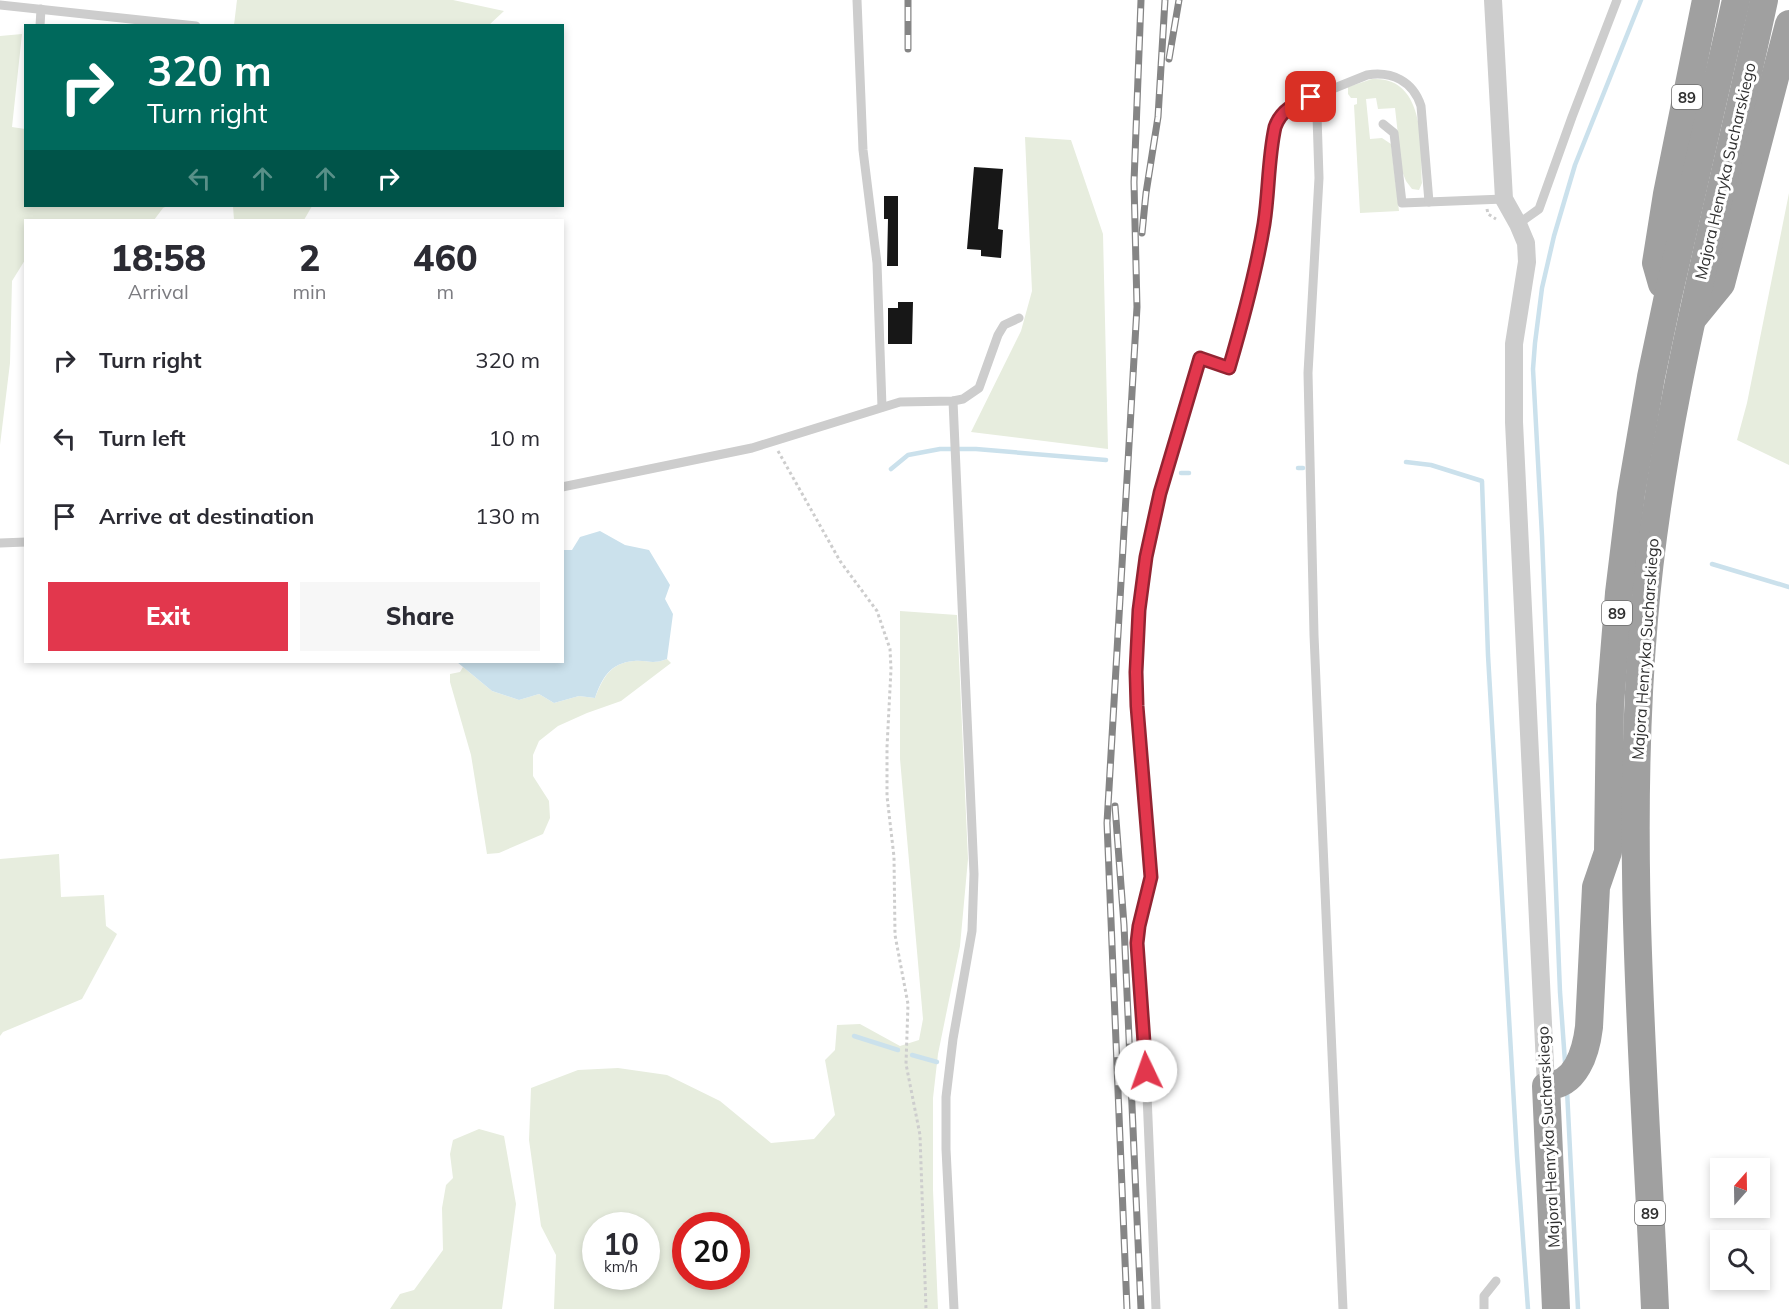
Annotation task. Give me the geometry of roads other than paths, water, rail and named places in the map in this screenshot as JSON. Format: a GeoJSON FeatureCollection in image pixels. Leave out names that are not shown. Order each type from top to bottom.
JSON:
{"type":"FeatureCollection","features":[{"type":"Feature","properties":{"kind":"highway","name":"89"},"geometry":{"type":"LineString","coordinates":[[1666,301],[1656,263],[1667,194],[1706,0]]}},
{"type":"Feature","properties":{"kind":"highway","name":"Majora Henryka Sucharskiego"},"geometry":{"type":"LineString","coordinates":[[1556,1309],[1546,1086],[1561,1084],[1578,1066],[1586,1048],[1590,1027],[1596,887],[1608,852],[1610,705],[1630,494],[1666,301],[1736,0]]}},
{"type":"Feature","properties":{"kind":"highway","name":"Majora Henryka Sucharskiego"},"geometry":{"type":"LineString","coordinates":[[1655,1309],[1635,852],[1637,727],[1644,618],[1655,520],[1689,323],[1764,0]]}},
{"type":"Feature","properties":{"kind":"highway","name":"89"},"geometry":{"type":"LineString","coordinates":[[1689,323],[1721,284],[1789,24]]}},
{"type":"Feature","properties":{"kind":"street","name":"Majora Henryka Sucharskiego"},"geometry":{"type":"LineString","coordinates":[[1494,0],[1504,198],[1526,243],[1527,262],[1514,344],[1514,422],[1546,1086]]}},
{"type":"Feature","properties":{"kind":"lane"},"geometry":{"type":"LineString","coordinates":[[857,0],[863,150],[877,263],[882,406]]}},
{"type":"Feature","properties":{"kind":"lane"},"geometry":{"type":"LineString","coordinates":[[1518,224],[1539,209],[1617,0]]}},
{"type":"Feature","properties":{"kind":"lane"},"geometry":{"type":"LineString","coordinates":[[0,5],[178,24]]}},
{"type":"Feature","properties":{"kind":"lane"},"geometry":{"type":"LineString","coordinates":[[40,24],[41,9]]}},
{"type":"Feature","properties":{"kind":"lane"},"geometry":{"type":"LineString","coordinates":[[1156,1309],[1146,1071],[1137,943],[1151,877],[1137,706],[1136,643],[1141,593],[1160,493],[1200,358],[1229,368],[1255,276],[1275,127],[1283,112],[1295,104],[1367,75],[1380,73],[1392,75],[1411,87],[1418,96],[1421,106],[1429,202]]}},
{"type":"Feature","properties":{"kind":"lane"},"geometry":{"type":"LineString","coordinates":[[1311,97],[1317,115],[1319,178],[1309,342],[1308,400],[1315,670],[1343,1309]]}},
{"type":"Feature","properties":{"kind":"lane"},"geometry":{"type":"LineString","coordinates":[[1383,124],[1394,133],[1402,203],[1504,198]]}},
{"type":"Feature","properties":{"kind":"lane"},"geometry":{"type":"LineString","coordinates":[[564,487],[773,442],[882,406],[900,402],[953,401],[972,395],[979,388],[998,335],[1004,325],[1019,318]]}},
{"type":"Feature","properties":{"kind":"lane"},"geometry":{"type":"LineString","coordinates":[[953,401],[974,874],[972,931],[953,1039],[946,1097],[946,1149],[954,1309]]}},
{"type":"Feature","properties":{"kind":"lane"},"geometry":{"type":"LineString","coordinates":[[0,543],[24,542]]}},
{"type":"Feature","properties":{"kind":"lane"},"geometry":{"type":"LineString","coordinates":[[1484,1309],[1484,1296],[1496,1281]]}},
{"type":"Feature","properties":{"kind":"water"},"geometry":{"type":"Polygon","coordinates":[[[600,531],[625,545],[649,550],[670,585],[665,599],[673,614],[667,659],[653,662],[626,662],[613,668],[604,678],[595,698],[579,696],[554,703],[539,694],[519,700],[492,691],[458,663],[564,663],[564,550],[572,550],[580,537],[600,531]]]}},
{"type":"Feature","properties":{"kind":"waterway"},"geometry":{"type":"LineString","coordinates":[[1565,1062],[1533,369],[1542,288],[1554,236],[1575,165],[1641,0]]}},
{"type":"Feature","properties":{"kind":"waterway"},"geometry":{"type":"LineString","coordinates":[[891,469],[908,455],[940,449],[976,449],[1106,460]]}},
{"type":"Feature","properties":{"kind":"waterway"},"geometry":{"type":"LineString","coordinates":[[1406,462],[1431,465],[1482,481],[1488,655],[1528,1309]]}},
{"type":"Feature","properties":{"kind":"waterway"},"geometry":{"type":"LineString","coordinates":[[1298,468],[1303,468]]}},
{"type":"Feature","properties":{"kind":"waterway"},"geometry":{"type":"LineString","coordinates":[[1181,473],[1189,473]]}},
{"type":"Feature","properties":{"kind":"waterway"},"geometry":{"type":"LineString","coordinates":[[1712,564],[1789,587]]}},
{"type":"Feature","properties":{"kind":"waterway"},"geometry":{"type":"LineString","coordinates":[[854,1036],[898,1050]]}},
{"type":"Feature","properties":{"kind":"waterway"},"geometry":{"type":"LineString","coordinates":[[912,1055],[937,1062]]}},
{"type":"Feature","properties":{"kind":"waterway"},"geometry":{"type":"LineString","coordinates":[[1567,1090],[1578,1309]]}},
{"type":"Feature","properties":{"kind":"railway"},"geometry":{"type":"LineString","coordinates":[[908,0],[908,49]]}},
{"type":"Feature","properties":{"kind":"railway"},"geometry":{"type":"LineString","coordinates":[[1127,1309],[1107,823],[1137,307],[1134,182],[1141,0]]}},
{"type":"Feature","properties":{"kind":"railway"},"geometry":{"type":"LineString","coordinates":[[1142,233],[1158,117],[1165,0]]}},
{"type":"Feature","properties":{"kind":"railway"},"geometry":{"type":"LineString","coordinates":[[1169,59],[1179,0]]}},
{"type":"Feature","properties":{"kind":"railway"},"geometry":{"type":"LineString","coordinates":[[1115,806],[1124,925],[1141,1309]]}}]}
